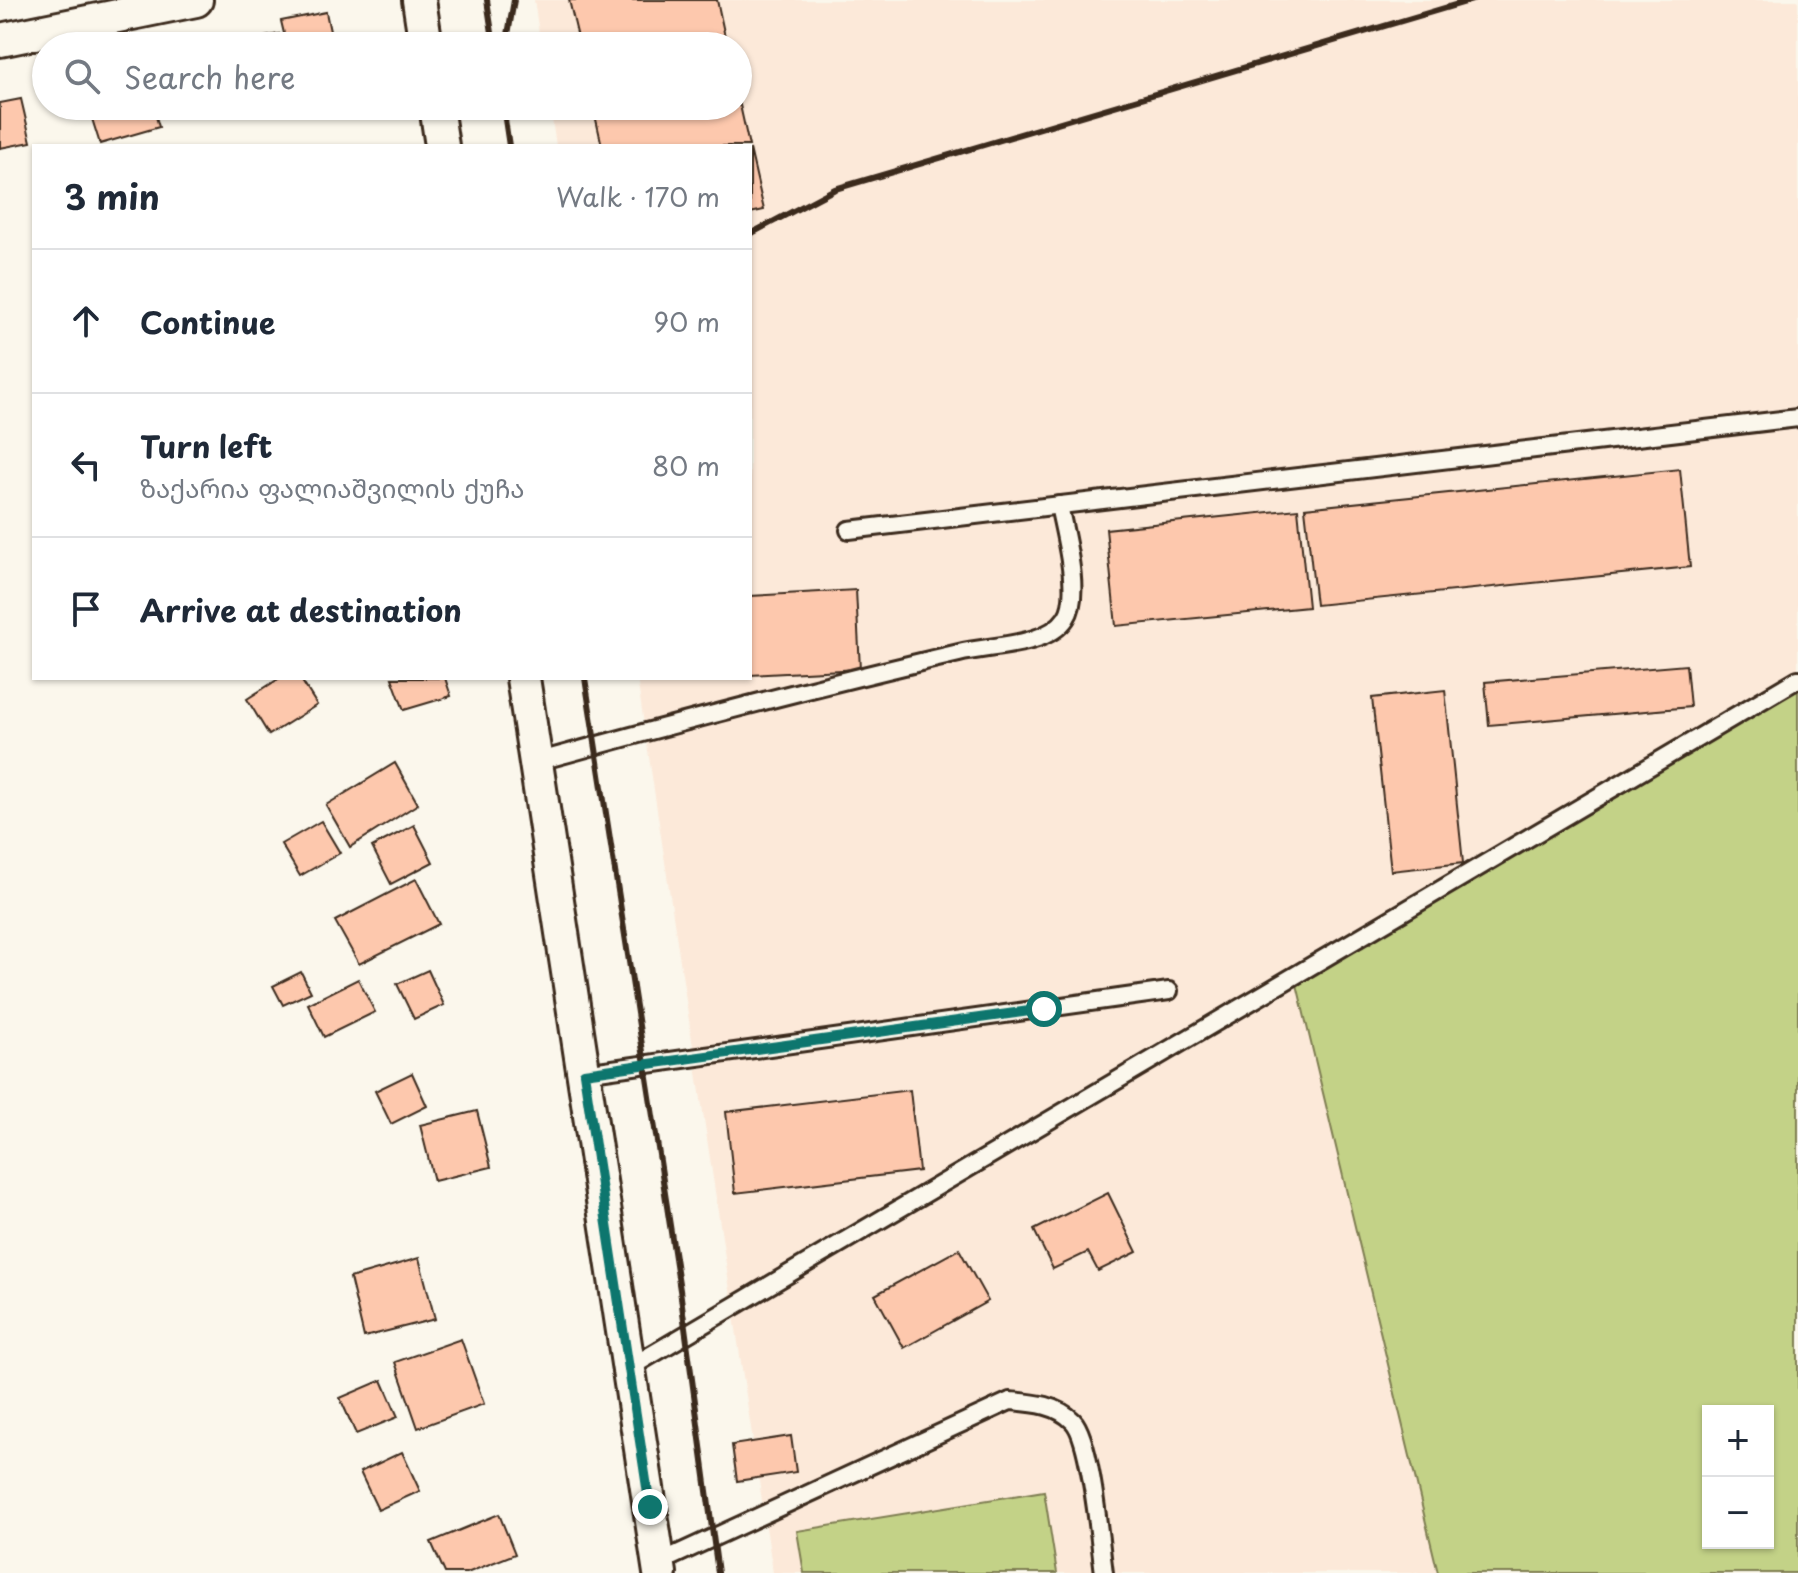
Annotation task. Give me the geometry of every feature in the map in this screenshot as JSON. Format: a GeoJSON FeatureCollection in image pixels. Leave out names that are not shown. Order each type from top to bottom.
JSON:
{"type":"FeatureCollection","features":[{"type":"Feature","properties":{"kind":"street"},"geometry":{"type":"LineString","coordinates":[[39,32],[196,0]]}},
{"type":"Feature","properties":{"kind":"street"},"geometry":{"type":"LineString","coordinates":[[419,0],[424,32]]}},
{"type":"Feature","properties":{"kind":"street"},"geometry":{"type":"LineString","coordinates":[[0,40],[32,33]]}},
{"type":"Feature","properties":{"kind":"street"},"geometry":{"type":"LineString","coordinates":[[438,120],[442,144]]}},
{"type":"Feature","properties":{"kind":"street"},"geometry":{"type":"LineString","coordinates":[[523,680],[659,1568]]}},
{"type":"Feature","properties":{"kind":"lane"},"geometry":{"type":"LineString","coordinates":[[849,530],[1798,418]]}},
{"type":"Feature","properties":{"kind":"lane"},"geometry":{"type":"LineString","coordinates":[[536,762],[868,674],[965,651],[1043,638],[1067,618],[1074,586],[1059,505]]}},
{"type":"Feature","properties":{"kind":"lane"},"geometry":{"type":"LineString","coordinates":[[629,1368],[1798,679]]}},
{"type":"Feature","properties":{"kind":"lane"},"geometry":{"type":"LineString","coordinates":[[584,1073],[1169,991]]}},
{"type":"Feature","properties":{"kind":"lane"},"geometry":{"type":"LineString","coordinates":[[659,1568],[1010,1401],[1044,1404],[1075,1422],[1087,1453],[1104,1573]]}},
{"type":"Feature","properties":{"kind":"shaded area"},"geometry":{"type":"Polygon","coordinates":[[[534,0],[1798,0],[1798,679],[1295,976],[1438,1573],[773,1573],[637,680],[752,680],[752,144],[556,144],[552,120],[752,120],[752,32],[539,32],[534,0]]]}},
{"type":"Feature","properties":{"kind":"green space"},"geometry":{"type":"Polygon","coordinates":[[[1798,679],[1798,1573],[1438,1573],[1295,976],[1798,679]]]}},
{"type":"Feature","properties":{"kind":"green space"},"geometry":{"type":"Polygon","coordinates":[[[1044,1491],[1057,1573],[804,1573],[797,1531],[1044,1491]]]}},
{"type":"Feature","properties":{"kind":"building"},"geometry":{"type":"Polygon","coordinates":[[[569,0],[717,0],[724,32],[577,32],[569,0]]]}},
{"type":"Feature","properties":{"kind":"building"},"geometry":{"type":"Polygon","coordinates":[[[326,12],[330,32],[284,32],[281,21],[326,12]]]}},
{"type":"Feature","properties":{"kind":"building"},"geometry":{"type":"Polygon","coordinates":[[[21,99],[31,142],[0,148],[0,103],[21,99]]]}},
{"type":"Feature","properties":{"kind":"building"},"geometry":{"type":"Polygon","coordinates":[[[92,120],[157,120],[159,127],[100,144],[92,120]]]}},
{"type":"Feature","properties":{"kind":"building"},"geometry":{"type":"Polygon","coordinates":[[[596,120],[743,120],[749,144],[602,144],[596,120]]]}},
{"type":"Feature","properties":{"kind":"building"},"geometry":{"type":"Polygon","coordinates":[[[752,158],[764,210],[752,213],[752,158]]]}},
{"type":"Feature","properties":{"kind":"building"},"geometry":{"type":"Polygon","coordinates":[[[1680,469],[1690,567],[1316,605],[1305,508],[1680,469]]]}},
{"type":"Feature","properties":{"kind":"building"},"geometry":{"type":"Polygon","coordinates":[[[1298,509],[1308,607],[1116,626],[1106,529],[1298,509]]]}},
{"type":"Feature","properties":{"kind":"building"},"geometry":{"type":"Polygon","coordinates":[[[856,590],[860,669],[752,675],[752,596],[856,590]]]}},
{"type":"Feature","properties":{"kind":"building"},"geometry":{"type":"Polygon","coordinates":[[[1686,665],[1690,707],[1489,725],[1485,682],[1686,665]]]}},
{"type":"Feature","properties":{"kind":"building"},"geometry":{"type":"Polygon","coordinates":[[[277,680],[301,680],[317,705],[269,735],[247,699],[277,680]]]}},
{"type":"Feature","properties":{"kind":"building"},"geometry":{"type":"Polygon","coordinates":[[[393,680],[446,680],[451,696],[404,710],[393,680]]]}},
{"type":"Feature","properties":{"kind":"building"},"geometry":{"type":"Polygon","coordinates":[[[1445,690],[1463,863],[1391,871],[1372,698],[1445,690]]]}},
{"type":"Feature","properties":{"kind":"building"},"geometry":{"type":"Polygon","coordinates":[[[395,763],[418,804],[350,847],[326,805],[395,763]]]}},
{"type":"Feature","properties":{"kind":"building"},"geometry":{"type":"Polygon","coordinates":[[[321,821],[340,853],[300,876],[281,844],[321,821]]]}},
{"type":"Feature","properties":{"kind":"building"},"geometry":{"type":"Polygon","coordinates":[[[414,825],[433,862],[391,884],[372,847],[414,825]]]}},
{"type":"Feature","properties":{"kind":"building"},"geometry":{"type":"Polygon","coordinates":[[[416,879],[439,924],[359,964],[335,921],[416,879]]]}},
{"type":"Feature","properties":{"kind":"building"},"geometry":{"type":"Polygon","coordinates":[[[428,970],[444,1005],[414,1019],[397,984],[428,970]]]}},
{"type":"Feature","properties":{"kind":"building"},"geometry":{"type":"Polygon","coordinates":[[[301,972],[311,992],[283,1005],[273,986],[301,972]]]}},
{"type":"Feature","properties":{"kind":"building"},"geometry":{"type":"Polygon","coordinates":[[[358,979],[375,1012],[324,1037],[308,1004],[358,979]]]}},
{"type":"Feature","properties":{"kind":"building"},"geometry":{"type":"Polygon","coordinates":[[[412,1073],[427,1106],[391,1124],[375,1091],[412,1073]]]}},
{"type":"Feature","properties":{"kind":"building"},"geometry":{"type":"Polygon","coordinates":[[[910,1090],[919,1171],[735,1193],[726,1112],[910,1090]]]}},
{"type":"Feature","properties":{"kind":"building"},"geometry":{"type":"Polygon","coordinates":[[[477,1111],[491,1167],[434,1181],[420,1125],[477,1111]]]}},
{"type":"Feature","properties":{"kind":"building"},"geometry":{"type":"Polygon","coordinates":[[[1108,1193],[1137,1252],[1098,1271],[1088,1252],[1053,1269],[1034,1230],[1108,1193]]]}},
{"type":"Feature","properties":{"kind":"building"},"geometry":{"type":"Polygon","coordinates":[[[959,1249],[988,1301],[904,1348],[875,1295],[959,1249]]]}},
{"type":"Feature","properties":{"kind":"building"},"geometry":{"type":"Polygon","coordinates":[[[419,1258],[435,1319],[364,1337],[350,1278],[419,1258]]]}},
{"type":"Feature","properties":{"kind":"building"},"geometry":{"type":"Polygon","coordinates":[[[461,1339],[484,1404],[418,1428],[395,1362],[461,1339]]]}},
{"type":"Feature","properties":{"kind":"building"},"geometry":{"type":"Polygon","coordinates":[[[382,1380],[398,1417],[356,1434],[340,1398],[382,1380]]]}},
{"type":"Feature","properties":{"kind":"building"},"geometry":{"type":"Polygon","coordinates":[[[791,1436],[796,1472],[737,1481],[732,1445],[791,1436]]]}},
{"type":"Feature","properties":{"kind":"building"},"geometry":{"type":"Polygon","coordinates":[[[402,1452],[420,1491],[378,1510],[360,1472],[402,1452]]]}},
{"type":"Feature","properties":{"kind":"building"},"geometry":{"type":"Polygon","coordinates":[[[499,1514],[515,1554],[467,1573],[445,1573],[431,1542],[499,1514]]]}},
{"type":"Feature","properties":{"kind":"railway"},"geometry":{"type":"LineString","coordinates":[[487,0],[492,32]]}},
{"type":"Feature","properties":{"kind":"railway"},"geometry":{"type":"LineString","coordinates":[[508,32],[514,0]]}},
{"type":"Feature","properties":{"kind":"railway"},"geometry":{"type":"LineString","coordinates":[[752,233],[835,189],[1472,0]]}},
{"type":"Feature","properties":{"kind":"railway"},"geometry":{"type":"LineString","coordinates":[[505,120],[509,144]]}},
{"type":"Feature","properties":{"kind":"railway"},"geometry":{"type":"LineString","coordinates":[[585,680],[680,1290],[718,1573]]}},
{"type":"Feature","properties":{"kind":"route"},"geometry":{"type":"LineString","coordinates":[[650,1507],[584,1073],[1044,1009]]}}]}
